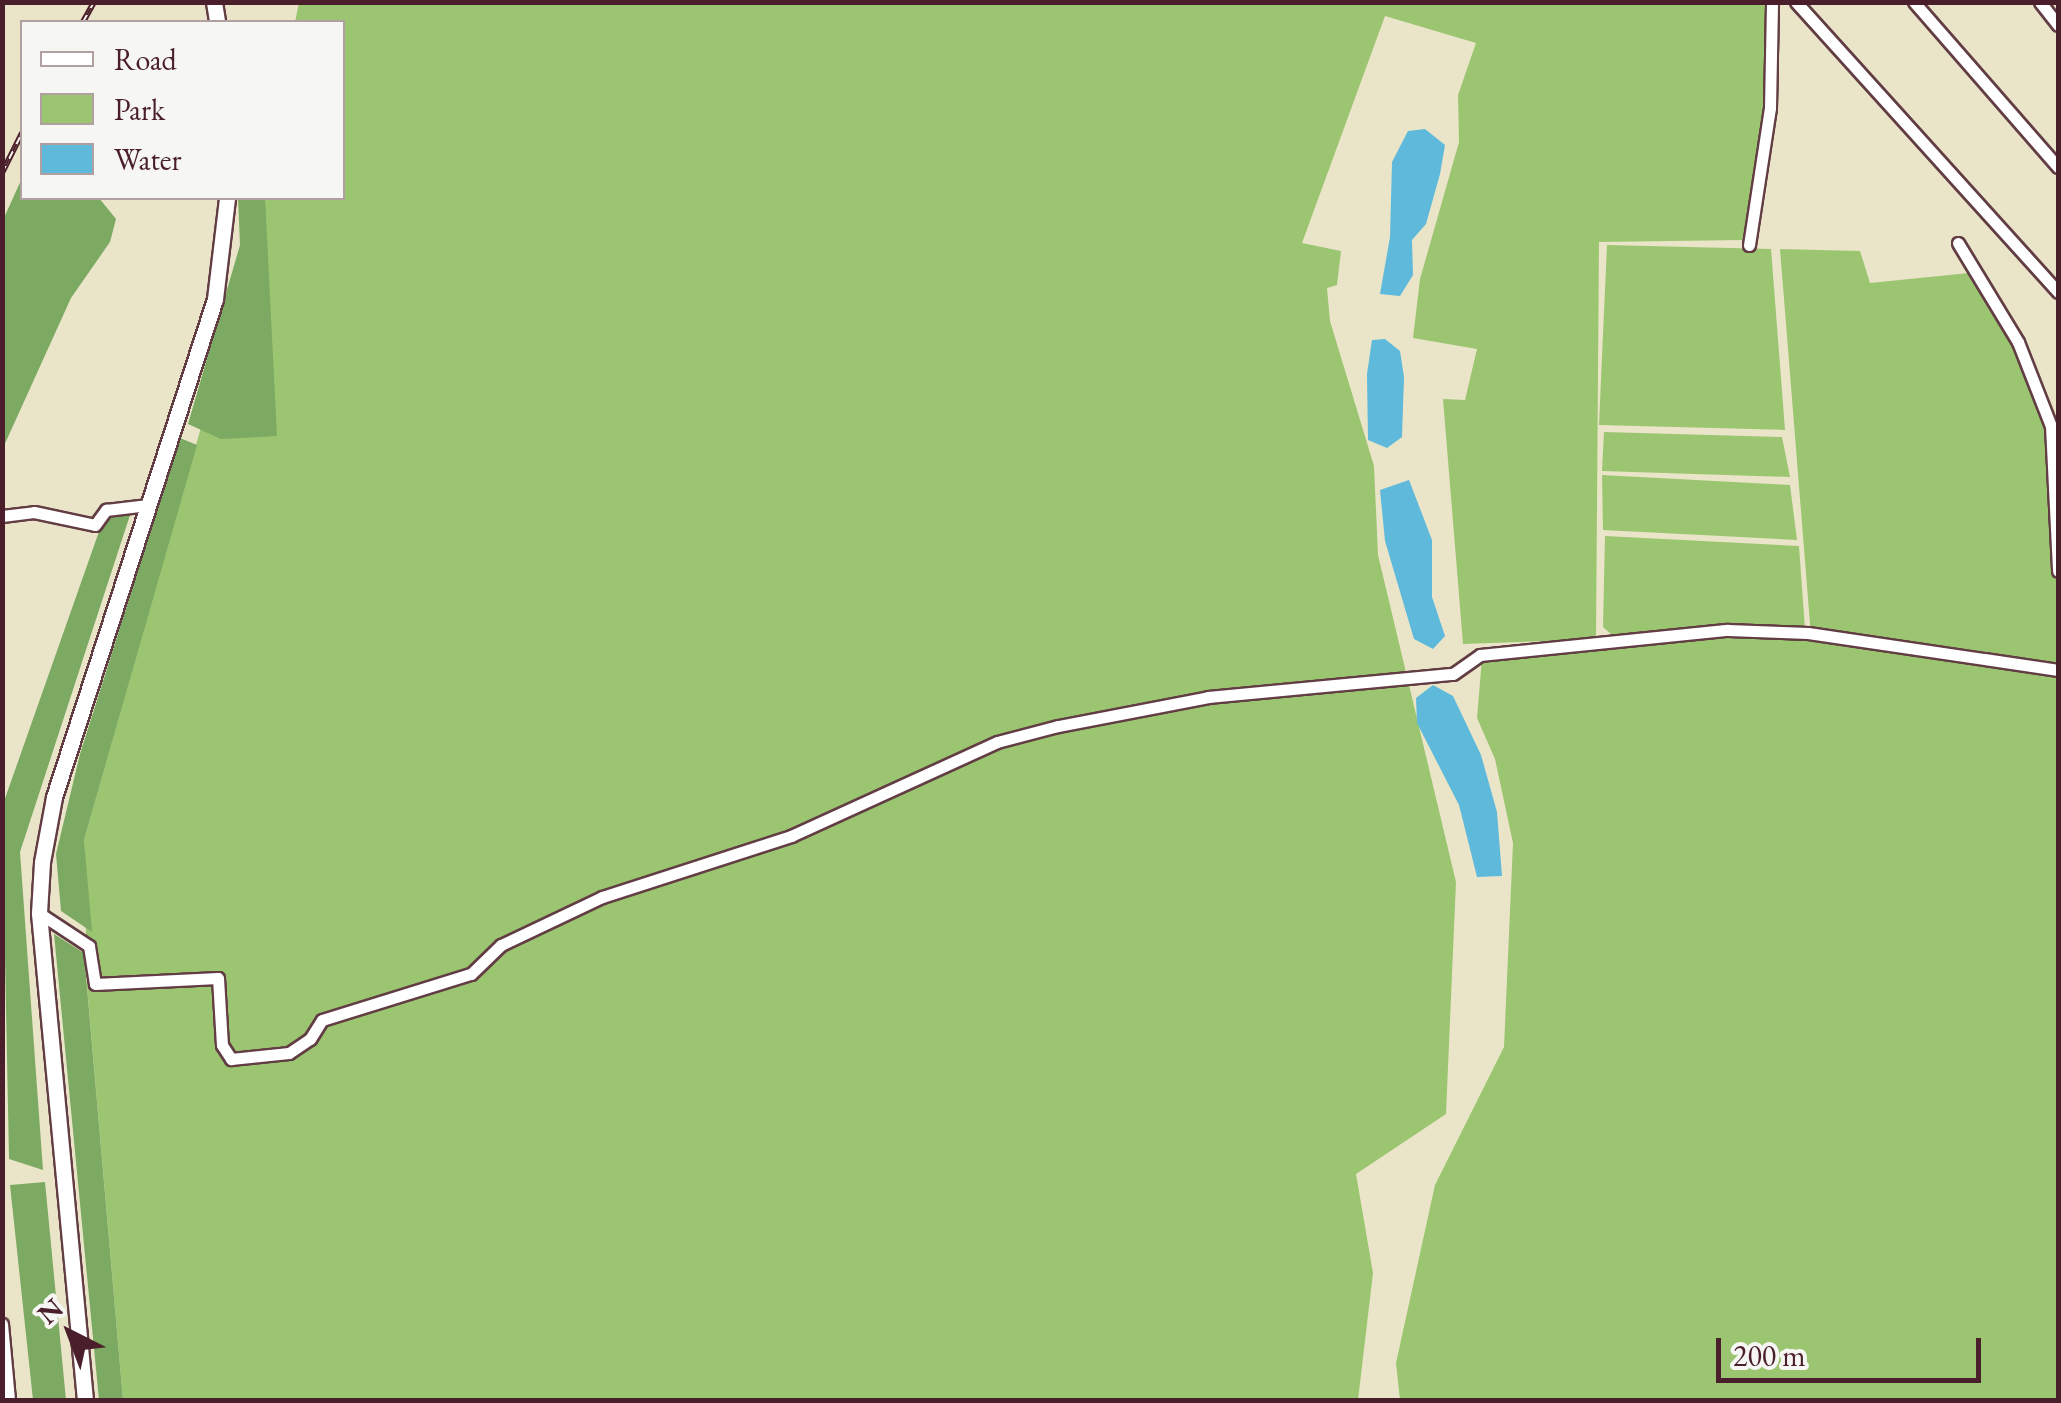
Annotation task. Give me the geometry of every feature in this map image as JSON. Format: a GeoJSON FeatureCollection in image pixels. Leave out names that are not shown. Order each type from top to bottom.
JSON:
{"type":"FeatureCollection","features":[{"type":"Feature","properties":{"kind":"main road"},"geometry":{"type":"LineString","coordinates":[[85,1400],[38,913],[54,797],[214,299],[227,200]]}},
{"type":"Feature","properties":{"kind":"street"},"geometry":{"type":"LineString","coordinates":[[1749,245],[1770,108],[1772,2]]}},
{"type":"Feature","properties":{"kind":"street"},"geometry":{"type":"LineString","coordinates":[[1796,2],[2058,292]]}},
{"type":"Feature","properties":{"kind":"street"},"geometry":{"type":"LineString","coordinates":[[1914,2],[2058,167]]}},
{"type":"Feature","properties":{"kind":"street"},"geometry":{"type":"LineString","coordinates":[[2040,2],[2058,25]]}},
{"type":"Feature","properties":{"kind":"street"},"geometry":{"type":"LineString","coordinates":[[1958,243],[2018,342],[2051,426],[2056,464],[2050,504],[2058,571]]}},
{"type":"Feature","properties":{"kind":"street"},"geometry":{"type":"LineString","coordinates":[[2,516],[34,512],[95,526],[106,510],[148,505]]}},
{"type":"Feature","properties":{"kind":"street"},"geometry":{"type":"LineString","coordinates":[[38,913],[89,946],[94,984],[218,978],[222,1044],[231,1059],[289,1053],[310,1039],[322,1020],[471,974],[501,945],[602,897],[790,836],[997,742],[1058,726],[1208,698],[1453,674],[1480,655],[1728,630],[1808,633],[2058,670]]}},
{"type":"Feature","properties":{"kind":"street"},"geometry":{"type":"LineString","coordinates":[[2,1324],[9,1400]]}},
{"type":"Feature","properties":{"kind":"green space"},"geometry":{"type":"Polygon","coordinates":[[[299,3],[1768,3],[1765,109],[1744,240],[1599,242],[1596,639],[1463,644],[1443,399],[1465,400],[1477,349],[1413,338],[1420,279],[1459,142],[1458,95],[1476,43],[1385,16],[1302,243],[1341,251],[1337,285],[1327,288],[1330,321],[1374,466],[1378,555],[1456,882],[1446,1114],[1356,1174],[1373,1273],[1358,1400],[123,1400],[87,986],[84,840],[265,200],[345,200],[345,20],[295,20],[299,3]]]}},
{"type":"Feature","properties":{"kind":"green space"},"geometry":{"type":"Polygon","coordinates":[[[20,182],[20,200],[101,200],[116,219],[110,242],[71,298],[3,448],[3,220],[20,182]]]}},
{"type":"Feature","properties":{"kind":"green space"},"geometry":{"type":"Polygon","coordinates":[[[238,200],[265,200],[277,436],[221,439],[188,424],[240,245],[238,200]]]}},
{"type":"Feature","properties":{"kind":"green space"},"geometry":{"type":"Polygon","coordinates":[[[1607,245],[1771,249],[1785,430],[1599,425],[1607,245]]]}},
{"type":"Feature","properties":{"kind":"green space"},"geometry":{"type":"Polygon","coordinates":[[[1780,249],[1860,251],[1870,283],[1969,273],[2013,344],[2044,428],[2058,585],[2058,1400],[1400,1400],[1396,1363],[1435,1185],[1504,1047],[1513,843],[1495,759],[1477,718],[1482,658],[1728,631],[1811,636],[1780,249]]]}},
{"type":"Feature","properties":{"kind":"green space"},"geometry":{"type":"Polygon","coordinates":[[[1604,432],[1782,437],[1790,477],[1602,471],[1604,432]]]}},
{"type":"Feature","properties":{"kind":"green space"},"geometry":{"type":"Polygon","coordinates":[[[180,438],[197,445],[84,840],[92,932],[61,911],[56,854],[80,754],[180,438]]]}},
{"type":"Feature","properties":{"kind":"green space"},"geometry":{"type":"Polygon","coordinates":[[[1602,475],[1790,485],[1797,540],[1603,530],[1602,475]]]}},
{"type":"Feature","properties":{"kind":"green space"},"geometry":{"type":"Polygon","coordinates":[[[133,506],[20,852],[43,1170],[9,1159],[2,807],[102,523],[133,506]]]}},
{"type":"Feature","properties":{"kind":"green space"},"geometry":{"type":"Polygon","coordinates":[[[1605,536],[1799,546],[1805,629],[1611,634],[1603,627],[1605,536]]]}},
{"type":"Feature","properties":{"kind":"green space"},"geometry":{"type":"Polygon","coordinates":[[[54,934],[84,953],[123,1400],[99,1400],[54,934]]]}},
{"type":"Feature","properties":{"kind":"green space"},"geometry":{"type":"Polygon","coordinates":[[[45,1182],[66,1400],[33,1400],[10,1185],[45,1182]]]}},
{"type":"Feature","properties":{"kind":"water"},"geometry":{"type":"Polygon","coordinates":[[[1425,129],[1445,145],[1426,224],[1412,240],[1413,275],[1400,296],[1380,294],[1390,237],[1392,162],[1408,131],[1425,129]]]}},
{"type":"Feature","properties":{"kind":"water"},"geometry":{"type":"Polygon","coordinates":[[[1385,339],[1400,351],[1404,377],[1402,437],[1387,448],[1368,440],[1367,374],[1372,340],[1385,339]]]}},
{"type":"Feature","properties":{"kind":"water"},"geometry":{"type":"Polygon","coordinates":[[[1409,480],[1432,540],[1432,597],[1445,636],[1433,649],[1414,639],[1385,541],[1380,490],[1409,480]]]}},
{"type":"Feature","properties":{"kind":"water"},"geometry":{"type":"Polygon","coordinates":[[[1433,685],[1453,696],[1481,755],[1497,812],[1502,876],[1477,877],[1459,805],[1417,723],[1416,698],[1433,685]]]}},
{"type":"Feature","properties":{"kind":"railway"},"geometry":{"type":"LineString","coordinates":[[84,20],[94,2]]}},
{"type":"Feature","properties":{"kind":"railway"},"geometry":{"type":"LineString","coordinates":[[2,173],[20,137]]}}]}
